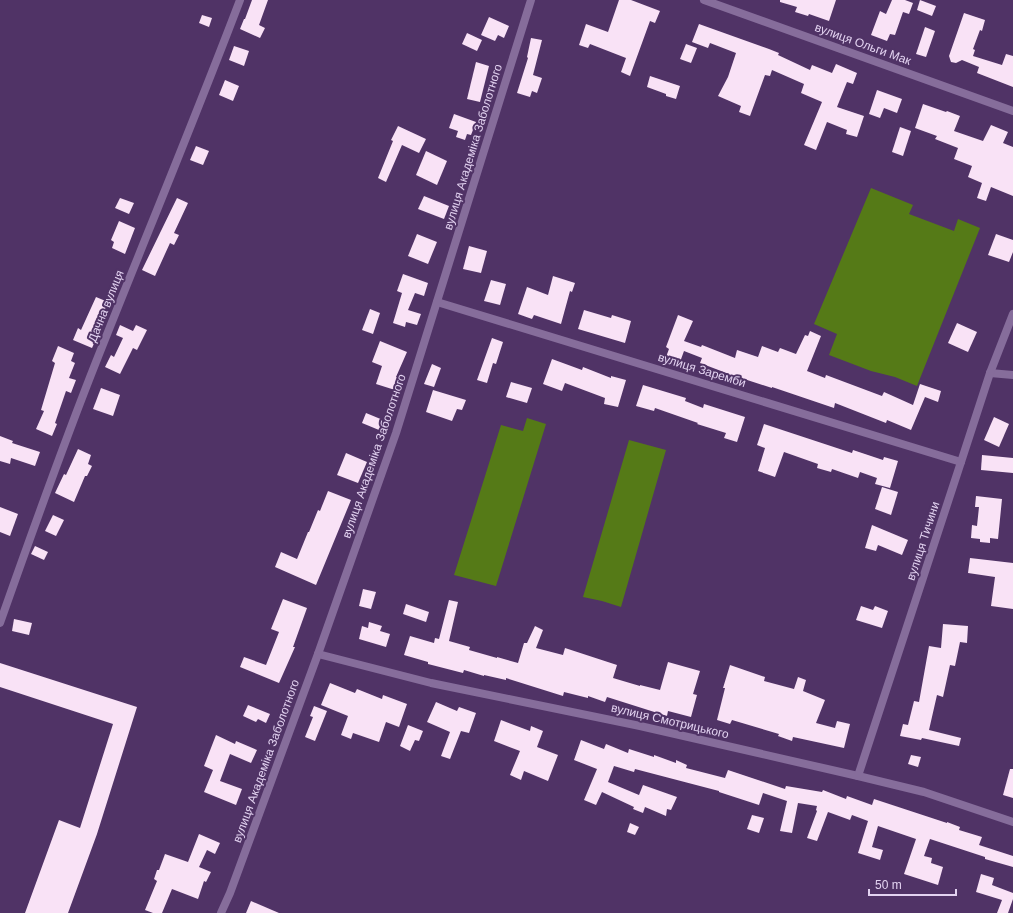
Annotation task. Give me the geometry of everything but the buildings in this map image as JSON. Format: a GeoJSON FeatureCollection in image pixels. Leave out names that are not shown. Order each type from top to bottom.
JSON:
{"type":"FeatureCollection","features":[{"type":"Feature","properties":{"kind":"street","name":"Дачна вулиця"},"geometry":{"type":"LineString","coordinates":[[0,623],[35,522],[93,370],[240,0]]}},
{"type":"Feature","properties":{"kind":"street","name":"вулиця Академіка Заболотного"},"geometry":{"type":"LineString","coordinates":[[222,913],[318,654],[396,433],[531,0]]}},
{"type":"Feature","properties":{"kind":"street","name":"вулиця Ольги Мак"},"geometry":{"type":"LineString","coordinates":[[704,0],[1013,111]]}},
{"type":"Feature","properties":{"kind":"street","name":"вулиця Заремби"},"geometry":{"type":"LineString","coordinates":[[437,302],[960,462]]}},
{"type":"Feature","properties":{"kind":"street","name":"вулиця Тичини"},"geometry":{"type":"LineString","coordinates":[[858,776],[960,462],[990,373],[1013,314]]}},
{"type":"Feature","properties":{"kind":"street"},"geometry":{"type":"LineString","coordinates":[[990,373],[1013,375]]}},
{"type":"Feature","properties":{"kind":"street","name":"вулиця Смотрицького"},"geometry":{"type":"LineString","coordinates":[[318,654],[431,683],[640,726],[858,776],[924,792],[1013,822]]}},
{"type":"Feature","properties":{"kind":"green space"},"geometry":{"type":"Polygon","coordinates":[[[871,188],[913,205],[909,214],[954,231],[958,219],[980,228],[917,386],[829,355],[837,334],[814,324],[871,188]]]}},
{"type":"Feature","properties":{"kind":"green space"},"geometry":{"type":"Polygon","coordinates":[[[527,418],[546,424],[496,586],[454,575],[501,425],[523,431],[527,418]]]}},
{"type":"Feature","properties":{"kind":"green space"},"geometry":{"type":"Polygon","coordinates":[[[629,440],[666,450],[621,607],[583,597],[629,440]]]}}]}
